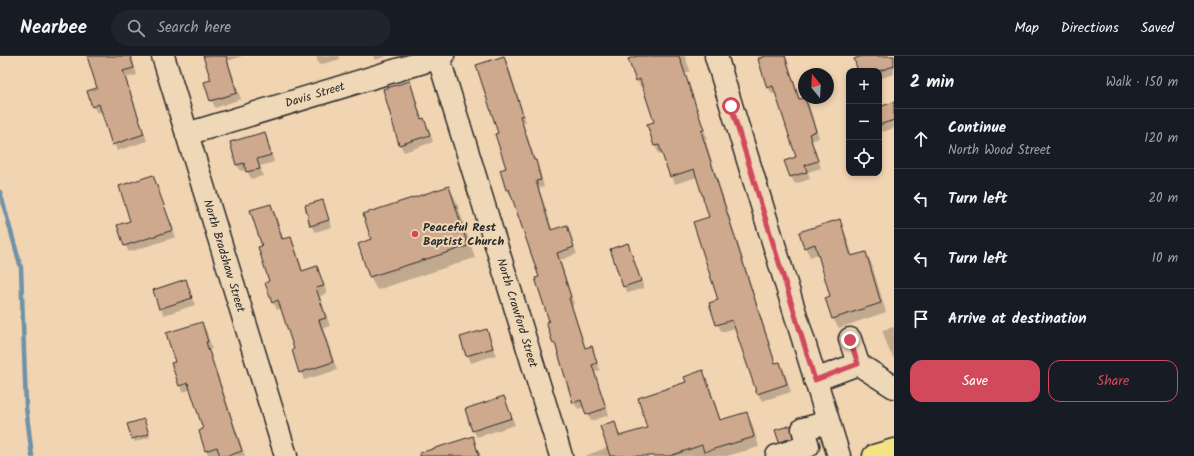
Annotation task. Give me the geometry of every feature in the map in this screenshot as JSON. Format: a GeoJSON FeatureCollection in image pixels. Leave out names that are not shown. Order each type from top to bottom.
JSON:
{"type":"FeatureCollection","features":[{"type":"Feature","properties":{"kind":"main road"},"geometry":{"type":"LineString","coordinates":[[874,456],[894,450]]}},
{"type":"Feature","properties":{"kind":"street","name":"North Bradshaw Street"},"geometry":{"type":"LineString","coordinates":[[162,56],[286,456]]}},
{"type":"Feature","properties":{"kind":"street","name":"Davis Street"},"geometry":{"type":"LineString","coordinates":[[186,134],[440,56]]}},
{"type":"Feature","properties":{"kind":"street","name":"North Crawford Street"},"geometry":{"type":"LineString","coordinates":[[440,56],[561,456]]}},
{"type":"Feature","properties":{"kind":"street"},"geometry":{"type":"LineString","coordinates":[[716,56],[839,456]]}},
{"type":"Feature","properties":{"kind":"street"},"geometry":{"type":"LineString","coordinates":[[850,340],[858,364],[894,387]]}},
{"type":"Feature","properties":{"kind":"street"},"geometry":{"type":"LineString","coordinates":[[815,380],[858,364]]}},
{"type":"Feature","properties":{"kind":"street"},"geometry":{"type":"LineString","coordinates":[[777,456],[799,453],[808,446],[803,429],[828,422]]}},
{"type":"Feature","properties":{"kind":"building"},"geometry":{"type":"Polygon","coordinates":[[[87,56],[130,56],[134,68],[123,71],[144,134],[112,145],[99,104],[92,107],[87,91],[97,88],[87,56]]]}},
{"type":"Feature","properties":{"kind":"building"},"geometry":{"type":"Polygon","coordinates":[[[203,56],[226,56],[237,93],[210,101],[204,82],[211,80],[203,56]]]}},
{"type":"Feature","properties":{"kind":"building"},"geometry":{"type":"Polygon","coordinates":[[[504,56],[523,115],[520,116],[534,160],[536,160],[541,180],[536,181],[551,230],[567,225],[574,247],[557,253],[571,297],[569,298],[585,348],[592,346],[597,363],[592,365],[606,408],[586,415],[581,400],[573,403],[555,343],[553,344],[546,322],[549,321],[535,278],[539,277],[509,189],[506,190],[500,170],[506,168],[495,134],[498,133],[476,65],[504,56]]]}},
{"type":"Feature","properties":{"kind":"building"},"geometry":{"type":"Polygon","coordinates":[[[637,56],[679,56],[704,130],[701,131],[775,363],[780,362],[787,384],[757,394],[732,320],[716,325],[709,303],[718,300],[693,222],[709,217],[694,169],[670,177],[659,145],[654,146],[647,124],[654,122],[640,79],[636,81],[628,59],[637,56]]]}},
{"type":"Feature","properties":{"kind":"building"},"geometry":{"type":"Polygon","coordinates":[[[766,56],[785,56],[798,96],[798,104],[807,104],[816,131],[809,134],[818,161],[805,165],[807,172],[790,177],[784,161],[796,157],[773,86],[767,88],[758,59],[766,56]]]}},
{"type":"Feature","properties":{"kind":"building"},"geometry":{"type":"Polygon","coordinates":[[[862,56],[894,56],[894,66],[882,70],[882,68],[857,68],[854,59],[862,56]]]}},
{"type":"Feature","properties":{"kind":"building"},"geometry":{"type":"Polygon","coordinates":[[[410,81],[421,119],[424,118],[430,135],[399,145],[383,89],[410,81]]]}},
{"type":"Feature","properties":{"kind":"building"},"geometry":{"type":"Polygon","coordinates":[[[894,102],[894,120],[882,124],[882,106],[894,102]]]}},
{"type":"Feature","properties":{"kind":"building"},"geometry":{"type":"Polygon","coordinates":[[[265,132],[271,155],[257,159],[260,169],[246,172],[244,163],[236,165],[230,142],[265,132]]]}},
{"type":"Feature","properties":{"kind":"building"},"geometry":{"type":"Polygon","coordinates":[[[153,175],[173,230],[124,246],[117,225],[130,221],[119,186],[153,175]]]}},
{"type":"Feature","properties":{"kind":"building","name":"Peaceful Rest Baptist Church"},"geometry":{"type":"Polygon","coordinates":[[[449,186],[468,246],[369,277],[358,244],[371,239],[363,214],[449,186]]]}},
{"type":"Feature","properties":{"kind":"building"},"geometry":{"type":"Polygon","coordinates":[[[323,200],[329,220],[310,226],[305,205],[323,200]]]}},
{"type":"Feature","properties":{"kind":"building"},"geometry":{"type":"Polygon","coordinates":[[[271,204],[282,239],[291,237],[302,271],[317,266],[324,286],[316,288],[326,318],[319,320],[333,362],[299,373],[292,350],[294,349],[278,300],[272,303],[265,283],[269,281],[258,247],[262,246],[250,210],[271,204]]]}},
{"type":"Feature","properties":{"kind":"building"},"geometry":{"type":"Polygon","coordinates":[[[840,219],[851,256],[866,252],[881,303],[832,319],[825,298],[830,296],[815,244],[804,248],[799,232],[840,219]]]}},
{"type":"Feature","properties":{"kind":"building"},"geometry":{"type":"Polygon","coordinates":[[[628,243],[641,281],[623,287],[610,249],[628,243]]]}},
{"type":"Feature","properties":{"kind":"building"},"geometry":{"type":"Polygon","coordinates":[[[186,279],[192,298],[159,309],[153,290],[186,279]]]}},
{"type":"Feature","properties":{"kind":"building"},"geometry":{"type":"Polygon","coordinates":[[[202,322],[208,342],[206,342],[242,451],[228,456],[220,456],[217,447],[205,451],[199,431],[203,429],[188,383],[179,386],[171,363],[175,362],[166,333],[202,322]]]}},
{"type":"Feature","properties":{"kind":"building"},"geometry":{"type":"Polygon","coordinates":[[[487,329],[493,348],[466,356],[460,337],[487,329]]]}},
{"type":"Feature","properties":{"kind":"building"},"geometry":{"type":"Polygon","coordinates":[[[703,370],[720,420],[747,412],[754,437],[704,452],[702,445],[670,456],[610,456],[600,426],[615,421],[619,436],[647,428],[638,398],[686,382],[684,377],[703,370]]]}},
{"type":"Feature","properties":{"kind":"building"},"geometry":{"type":"Polygon","coordinates":[[[504,396],[512,418],[472,431],[465,409],[504,396]]]}},
{"type":"Feature","properties":{"kind":"building"},"geometry":{"type":"Polygon","coordinates":[[[144,419],[149,434],[132,439],[127,424],[144,419]]]}},
{"type":"Feature","properties":{"kind":"building"},"geometry":{"type":"Polygon","coordinates":[[[792,425],[793,438],[779,442],[775,430],[792,425]]]}},
{"type":"Feature","properties":{"kind":"building"},"geometry":{"type":"Polygon","coordinates":[[[473,436],[479,456],[420,456],[420,453],[473,436]]]}},
{"type":"Feature","properties":{"kind":"waterway"},"geometry":{"type":"LineString","coordinates":[[0,192],[21,268],[26,407],[32,456]]}},
{"type":"Feature","properties":{"kind":"place","name":"Peaceful Rest Baptist Church"},"geometry":{"type":"Point","coordinates":[415,234]}},
{"type":"Feature","properties":{"kind":"route"},"geometry":{"type":"LineString","coordinates":[[731,106],[815,380],[858,364],[850,340]]}}]}
